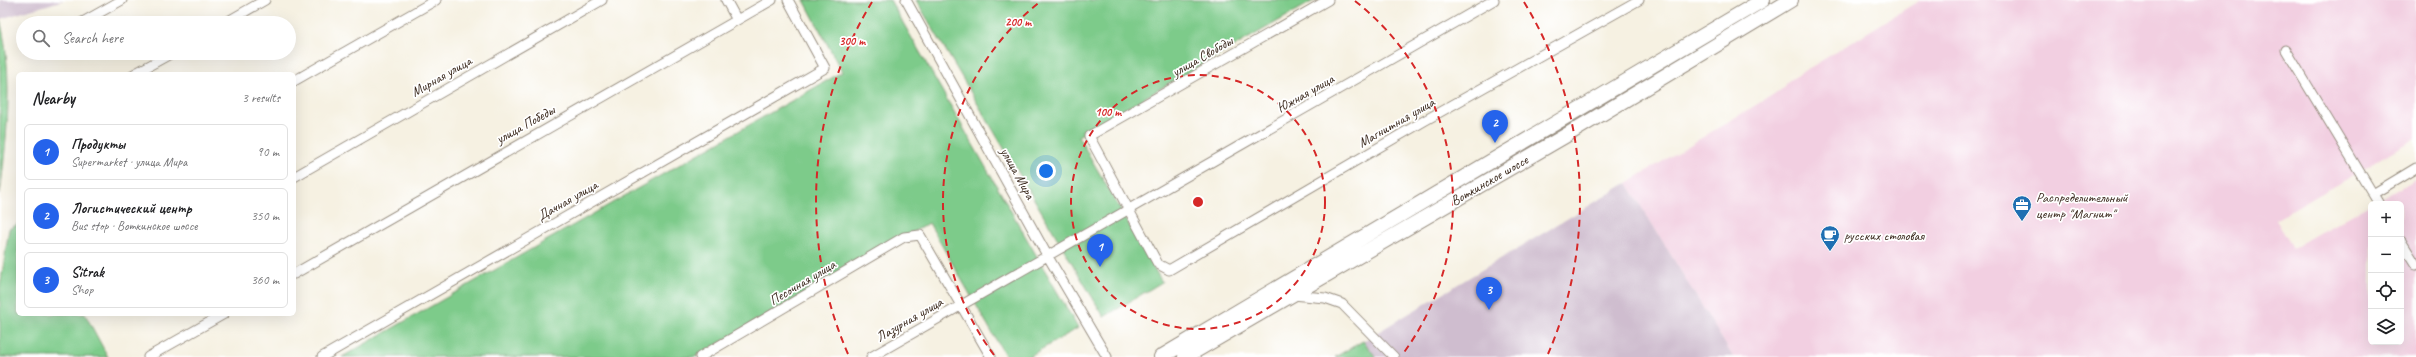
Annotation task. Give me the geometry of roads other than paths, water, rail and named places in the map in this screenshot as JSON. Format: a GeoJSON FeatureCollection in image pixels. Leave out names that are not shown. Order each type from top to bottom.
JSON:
{"type":"FeatureCollection","features":[{"type":"Feature","properties":{"kind":"main road","name":"Воткинское шоссе"},"geometry":{"type":"LineString","coordinates":[[1161,357],[1763,0]]}},
{"type":"Feature","properties":{"kind":"main road","name":"Воткинское шоссе"},"geometry":{"type":"LineString","coordinates":[[1186,357],[1571,132],[1791,0]]}},
{"type":"Feature","properties":{"kind":"street"},"geometry":{"type":"LineString","coordinates":[[94,16],[122,0]]}},
{"type":"Feature","properties":{"kind":"street"},"geometry":{"type":"LineString","coordinates":[[237,16],[265,0]]}},
{"type":"Feature","properties":{"kind":"street"},"geometry":{"type":"LineString","coordinates":[[296,80],[436,0]]}},
{"type":"Feature","properties":{"kind":"street","name":"Мирная улица"},"geometry":{"type":"LineString","coordinates":[[296,176],[602,0]]}},
{"type":"Feature","properties":{"kind":"street"},"geometry":{"type":"LineString","coordinates":[[726,0],[737,20]]}},
{"type":"Feature","properties":{"kind":"street","name":"улица Победы"},"geometry":{"type":"LineString","coordinates":[[296,273],[508,149],[772,0]]}},
{"type":"Feature","properties":{"kind":"street","name":"Дачная улица"},"geometry":{"type":"LineString","coordinates":[[322,357],[825,68],[788,0]]}},
{"type":"Feature","properties":{"kind":"street","name":"улица Мира"},"geometry":{"type":"LineString","coordinates":[[906,0],[1047,255],[1107,357]]}},
{"type":"Feature","properties":{"kind":"street","name":"улица Свободы"},"geometry":{"type":"LineString","coordinates":[[1129,209],[1089,136],[1328,0]]}},
{"type":"Feature","properties":{"kind":"street","name":"Южная улица"},"geometry":{"type":"LineString","coordinates":[[1047,255],[1091,233],[1129,209],[1494,0]]}},
{"type":"Feature","properties":{"kind":"street","name":"Магнитная улица"},"geometry":{"type":"LineString","coordinates":[[1129,209],[1158,264],[1169,270],[1424,121],[1639,0]]}},
{"type":"Feature","properties":{"kind":"street"},"geometry":{"type":"LineString","coordinates":[[2286,50],[2377,201]]}},
{"type":"Feature","properties":{"kind":"street"},"geometry":{"type":"LineString","coordinates":[[138,72],[159,60]]}},
{"type":"Feature","properties":{"kind":"street"},"geometry":{"type":"LineString","coordinates":[[2373,194],[2416,168]]}},
{"type":"Feature","properties":{"kind":"street","name":"Песочная улица"},"geometry":{"type":"LineString","coordinates":[[700,357],[904,237],[920,235],[960,306]]}},
{"type":"Feature","properties":{"kind":"street"},"geometry":{"type":"LineString","coordinates":[[2404,246],[2416,266]]}},
{"type":"Feature","properties":{"kind":"street","name":"Лазурная улица"},"geometry":{"type":"LineString","coordinates":[[871,357],[1047,255]]}},
{"type":"Feature","properties":{"kind":"street"},"geometry":{"type":"LineString","coordinates":[[1290,295],[1325,298],[1342,304],[1394,357]]}},
{"type":"Feature","properties":{"kind":"street"},"geometry":{"type":"LineString","coordinates":[[960,306],[991,357]]}},
{"type":"Feature","properties":{"kind":"street"},"geometry":{"type":"LineString","coordinates":[[148,357],[220,316]]}},
{"type":"Feature","properties":{"kind":"place","name":"Логистический центр"},"geometry":{"type":"Point","coordinates":[1495,143]}},
{"type":"Feature","properties":{"kind":"place","name":"Распределительный центр \"Магнит\""},"geometry":{"type":"Point","coordinates":[2022,222]}},
{"type":"Feature","properties":{"kind":"place","name":"русских столовая"},"geometry":{"type":"Point","coordinates":[1830,252]}},
{"type":"Feature","properties":{"kind":"place","name":"Продукты"},"geometry":{"type":"Point","coordinates":[1100,267]}},
{"type":"Feature","properties":{"kind":"place","name":"Sitrak"},"geometry":{"type":"Point","coordinates":[1489,310]}}]}
